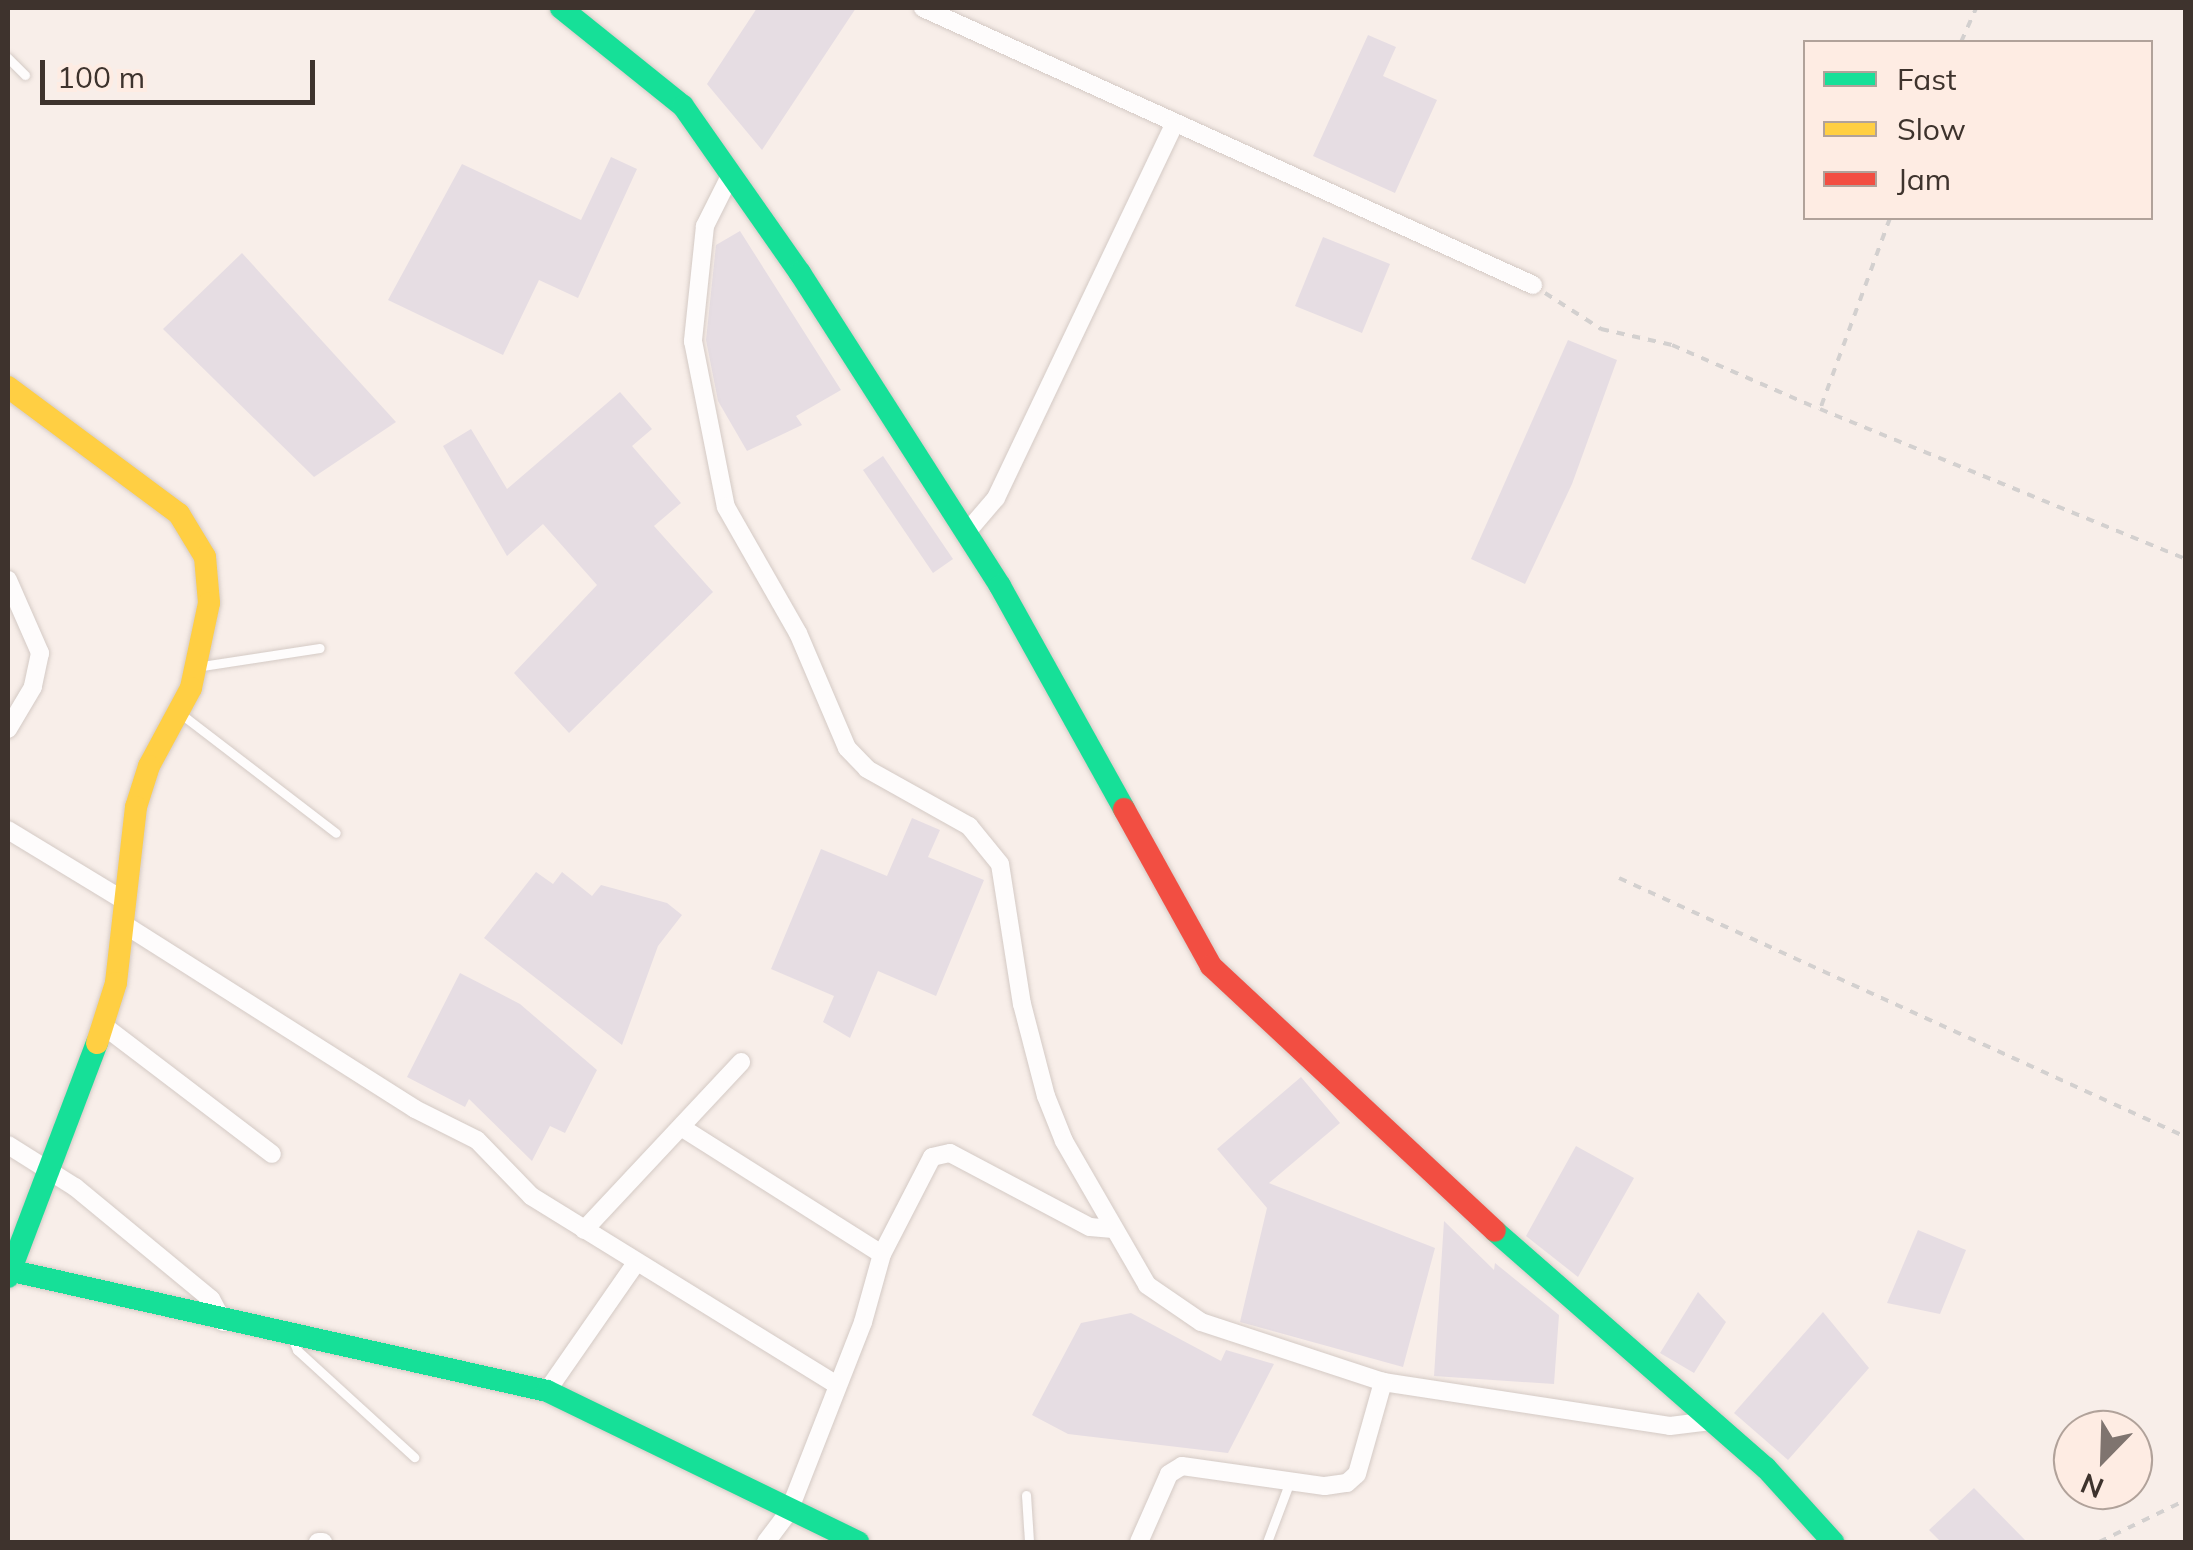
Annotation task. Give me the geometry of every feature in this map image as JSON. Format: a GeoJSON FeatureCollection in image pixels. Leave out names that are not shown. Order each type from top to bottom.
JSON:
{"type":"FeatureCollection","features":[{"type":"Feature","properties":{"kind":"street"},"geometry":{"type":"LineString","coordinates":[[561,8],[683,106],[728,178],[800,273],[966,533],[1211,966],[1794,1495],[1833,1542]]}},
{"type":"Feature","properties":{"kind":"street"},"geometry":{"type":"LineString","coordinates":[[924,8],[1533,285]]}},
{"type":"Feature","properties":{"kind":"street"},"geometry":{"type":"LineString","coordinates":[[966,533],[996,498],[1174,124]]}},
{"type":"Feature","properties":{"kind":"street"},"geometry":{"type":"LineString","coordinates":[[728,178],[704,226],[693,340],[726,506],[798,633],[847,748],[868,769],[969,826],[1000,864],[1037,1064],[1064,1141],[1147,1285],[1168,1304],[1286,1355],[1383,1382],[1670,1426],[1709,1421]]}},
{"type":"Feature","properties":{"kind":"street"},"geometry":{"type":"LineString","coordinates":[[8,386],[178,514],[194,534],[209,575],[199,666],[142,786],[104,1026],[8,1272],[292,1338],[547,1391],[858,1542]]}},
{"type":"Feature","properties":{"kind":"street"},"geometry":{"type":"LineString","coordinates":[[8,580],[40,653],[33,687],[8,729]]}},
{"type":"Feature","properties":{"kind":"street"},"geometry":{"type":"LineString","coordinates":[[8,830],[415,1109],[477,1140],[531,1196],[835,1384]]}},
{"type":"Feature","properties":{"kind":"street"},"geometry":{"type":"LineString","coordinates":[[104,1026],[272,1154]]}},
{"type":"Feature","properties":{"kind":"street"},"geometry":{"type":"LineString","coordinates":[[584,1230],[684,1129],[741,1062]]}},
{"type":"Feature","properties":{"kind":"street"},"geometry":{"type":"LineString","coordinates":[[684,1129],[882,1254]]}},
{"type":"Feature","properties":{"kind":"street"},"geometry":{"type":"LineString","coordinates":[[8,1145],[217,1304],[223,1322]]}},
{"type":"Feature","properties":{"kind":"street"},"geometry":{"type":"LineString","coordinates":[[766,1542],[789,1511],[882,1254],[928,1162],[943,1152],[1090,1227],[1113,1229]]}},
{"type":"Feature","properties":{"kind":"street"},"geometry":{"type":"LineString","coordinates":[[547,1391],[636,1263]]}},
{"type":"Feature","properties":{"kind":"street"},"geometry":{"type":"LineString","coordinates":[[1139,1542],[1178,1468],[1332,1487],[1352,1479],[1383,1382]]}},
{"type":"Feature","properties":{"kind":"lane"},"geometry":{"type":"LineString","coordinates":[[8,58],[24,75]]}},
{"type":"Feature","properties":{"kind":"lane"},"geometry":{"type":"LineString","coordinates":[[199,666],[320,648]]}},
{"type":"Feature","properties":{"kind":"lane"},"geometry":{"type":"LineString","coordinates":[[178,712],[336,833]]}},
{"type":"Feature","properties":{"kind":"lane"},"geometry":{"type":"LineString","coordinates":[[292,1338],[297,1350],[414,1457]]}},
{"type":"Feature","properties":{"kind":"lane"},"geometry":{"type":"LineString","coordinates":[[1267,1542],[1290,1482]]}},
{"type":"Feature","properties":{"kind":"lane"},"geometry":{"type":"LineString","coordinates":[[1026,1494],[1028,1542]]}},
{"type":"Feature","properties":{"kind":"path"},"geometry":{"type":"LineString","coordinates":[[1962,40],[1976,8]]}},
{"type":"Feature","properties":{"kind":"path"},"geometry":{"type":"LineString","coordinates":[[1820,410],[1889,220]]}},
{"type":"Feature","properties":{"kind":"path"},"geometry":{"type":"LineString","coordinates":[[1533,285],[1600,329],[1658,340],[2186,558]]}},
{"type":"Feature","properties":{"kind":"path"},"geometry":{"type":"LineString","coordinates":[[1619,878],[2186,1138]]}},
{"type":"Feature","properties":{"kind":"path"},"geometry":{"type":"LineString","coordinates":[[2099,1542],[2186,1500]]}},
{"type":"Feature","properties":{"kind":"building"},"geometry":{"type":"Polygon","coordinates":[[[757,8],[856,8],[762,150],[707,84],[757,8]]]}},
{"type":"Feature","properties":{"kind":"building"},"geometry":{"type":"Polygon","coordinates":[[[1368,35],[1396,47],[1383,76],[1437,100],[1395,193],[1313,156],[1368,35]]]}},
{"type":"Feature","properties":{"kind":"building"},"geometry":{"type":"Polygon","coordinates":[[[611,157],[637,169],[578,298],[539,280],[503,355],[388,300],[462,164],[581,220],[611,157]]]}},
{"type":"Feature","properties":{"kind":"building"},"geometry":{"type":"Polygon","coordinates":[[[740,231],[841,390],[796,416],[802,425],[747,451],[718,401],[706,340],[716,245],[740,231]]]}},
{"type":"Feature","properties":{"kind":"building"},"geometry":{"type":"Polygon","coordinates":[[[1323,237],[1390,264],[1362,333],[1295,306],[1323,237]]]}},
{"type":"Feature","properties":{"kind":"building"},"geometry":{"type":"Polygon","coordinates":[[[242,253],[396,422],[314,477],[163,329],[242,253]]]}},
{"type":"Feature","properties":{"kind":"building"},"geometry":{"type":"Polygon","coordinates":[[[1568,340],[1617,360],[1572,484],[1525,584],[1471,559],[1568,340]]]}},
{"type":"Feature","properties":{"kind":"building"},"geometry":{"type":"Polygon","coordinates":[[[620,392],[652,429],[632,446],[681,503],[654,526],[713,592],[569,733],[514,673],[597,585],[543,524],[507,556],[443,446],[471,429],[507,489],[620,392]]]}},
{"type":"Feature","properties":{"kind":"building"},"geometry":{"type":"Polygon","coordinates":[[[883,456],[953,559],[933,573],[863,470],[883,456]]]}},
{"type":"Feature","properties":{"kind":"building"},"geometry":{"type":"Polygon","coordinates":[[[912,818],[940,830],[928,857],[984,880],[936,996],[878,971],[850,1038],[823,1022],[834,996],[771,969],[821,849],[887,876],[912,818]]]}},
{"type":"Feature","properties":{"kind":"building"},"geometry":{"type":"Polygon","coordinates":[[[536,872],[553,884],[562,872],[592,896],[601,885],[667,903],[682,915],[658,946],[622,1045],[484,938],[536,872]]]}},
{"type":"Feature","properties":{"kind":"building"},"geometry":{"type":"Polygon","coordinates":[[[460,973],[520,1004],[597,1070],[565,1133],[550,1126],[532,1161],[469,1099],[465,1107],[407,1077],[460,973]]]}},
{"type":"Feature","properties":{"kind":"building"},"geometry":{"type":"Polygon","coordinates":[[[1301,1077],[1340,1123],[1269,1183],[1435,1248],[1403,1367],[1240,1322],[1267,1208],[1217,1149],[1301,1077]]]}},
{"type":"Feature","properties":{"kind":"building"},"geometry":{"type":"Polygon","coordinates":[[[1576,1146],[1634,1178],[1578,1277],[1526,1236],[1576,1146]]]}},
{"type":"Feature","properties":{"kind":"building"},"geometry":{"type":"Polygon","coordinates":[[[1444,1221],[1494,1270],[1495,1263],[1559,1315],[1554,1384],[1434,1376],[1444,1221]]]}},
{"type":"Feature","properties":{"kind":"building"},"geometry":{"type":"Polygon","coordinates":[[[1918,1230],[1966,1250],[1940,1314],[1887,1303],[1918,1230]]]}},
{"type":"Feature","properties":{"kind":"building"},"geometry":{"type":"Polygon","coordinates":[[[1698,1292],[1726,1322],[1694,1373],[1660,1353],[1698,1292]]]}},
{"type":"Feature","properties":{"kind":"building"},"geometry":{"type":"Polygon","coordinates":[[[1823,1312],[1869,1368],[1788,1460],[1734,1413],[1823,1312]]]}},
{"type":"Feature","properties":{"kind":"building"},"geometry":{"type":"Polygon","coordinates":[[[1131,1313],[1221,1361],[1226,1350],[1274,1364],[1228,1453],[1068,1434],[1032,1415],[1081,1323],[1131,1313]]]}},
{"type":"Feature","properties":{"kind":"building"},"geometry":{"type":"Polygon","coordinates":[[[1974,1488],[2027,1542],[1941,1542],[1929,1530],[1974,1488]]]}},
{"type":"Feature","properties":{"kind":"traffic: fast"},"geometry":{"type":"LineString","coordinates":[[561,8],[683,106],[800,273],[1000,586],[1124,809]]}},
{"type":"Feature","properties":{"kind":"traffic: fast"},"geometry":{"type":"LineString","coordinates":[[8,1277],[97,1043]]}},
{"type":"Feature","properties":{"kind":"traffic: fast"},"geometry":{"type":"LineString","coordinates":[[1495,1231],[1766,1468],[1833,1542]]}},
{"type":"Feature","properties":{"kind":"traffic: fast"},"geometry":{"type":"LineString","coordinates":[[8,1270],[547,1391],[858,1542]]}},
{"type":"Feature","properties":{"kind":"traffic: slow"},"geometry":{"type":"LineString","coordinates":[[8,387],[179,514],[205,557],[209,603],[191,688],[149,766],[136,807],[116,983],[97,1043]]}},
{"type":"Feature","properties":{"kind":"traffic: jam"},"geometry":{"type":"LineString","coordinates":[[1124,809],[1211,966],[1495,1231]]}}]}
